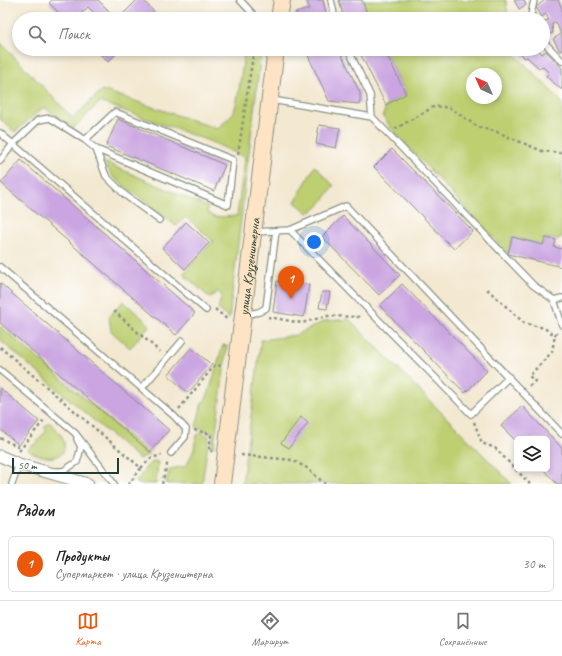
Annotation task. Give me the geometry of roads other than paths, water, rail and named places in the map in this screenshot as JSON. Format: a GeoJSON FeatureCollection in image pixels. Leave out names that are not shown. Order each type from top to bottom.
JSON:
{"type":"FeatureCollection","features":[{"type":"Feature","properties":{"kind":"street"},"geometry":{"type":"LineString","coordinates":[[280,12],[282,0]]}},
{"type":"Feature","properties":{"kind":"street","name":"улица Крузенштерна"},"geometry":{"type":"LineString","coordinates":[[222,484],[245,317],[275,56]]}},
{"type":"Feature","properties":{"kind":"street"},"geometry":{"type":"LineString","coordinates":[[0,456],[88,484]]}},
{"type":"Feature","properties":{"kind":"lane"},"geometry":{"type":"LineString","coordinates":[[240,0],[251,12]]}},
{"type":"Feature","properties":{"kind":"lane"},"geometry":{"type":"LineString","coordinates":[[331,0],[334,12]]}},
{"type":"Feature","properties":{"kind":"lane"},"geometry":{"type":"LineString","coordinates":[[532,12],[534,0]]}},
{"type":"Feature","properties":{"kind":"lane"},"geometry":{"type":"LineString","coordinates":[[550,48],[562,61]]}},
{"type":"Feature","properties":{"kind":"lane"},"geometry":{"type":"LineString","coordinates":[[351,56],[370,95],[372,117]]}},
{"type":"Feature","properties":{"kind":"lane"},"geometry":{"type":"LineString","coordinates":[[270,100],[372,117],[533,285],[554,300],[560,328]]}},
{"type":"Feature","properties":{"kind":"lane"},"geometry":{"type":"LineString","coordinates":[[0,161],[13,144],[38,120],[50,118],[85,140],[96,150],[228,205],[233,160],[115,112],[85,140]]}},
{"type":"Feature","properties":{"kind":"lane"},"geometry":{"type":"LineString","coordinates":[[0,133],[206,310]]}},
{"type":"Feature","properties":{"kind":"lane"},"geometry":{"type":"LineString","coordinates":[[96,150],[106,176],[125,195],[159,220]]}},
{"type":"Feature","properties":{"kind":"lane"},"geometry":{"type":"LineString","coordinates":[[254,232],[290,230],[346,206],[562,434]]}},
{"type":"Feature","properties":{"kind":"lane"},"geometry":{"type":"LineString","coordinates":[[290,230],[471,414],[509,377]]}},
{"type":"Feature","properties":{"kind":"lane"},"geometry":{"type":"LineString","coordinates":[[245,317],[266,308],[276,231]]}},
{"type":"Feature","properties":{"kind":"lane"},"geometry":{"type":"LineString","coordinates":[[0,267],[174,416],[186,430],[185,437],[171,453]]}},
{"type":"Feature","properties":{"kind":"lane"},"geometry":{"type":"LineString","coordinates":[[554,300],[562,298]]}},
{"type":"Feature","properties":{"kind":"lane"},"geometry":{"type":"LineString","coordinates":[[142,388],[182,341]]}},
{"type":"Feature","properties":{"kind":"lane"},"geometry":{"type":"LineString","coordinates":[[0,370],[75,433],[114,484]]}},
{"type":"Feature","properties":{"kind":"lane"},"geometry":{"type":"LineString","coordinates":[[44,471],[63,471],[77,462],[80,448],[75,433]]}},
{"type":"Feature","properties":{"kind":"lane"},"geometry":{"type":"LineString","coordinates":[[12,484],[15,462]]}},
{"type":"Feature","properties":{"kind":"place","name":"Продукты"},"geometry":{"type":"Point","coordinates":[291,299]}}]}
